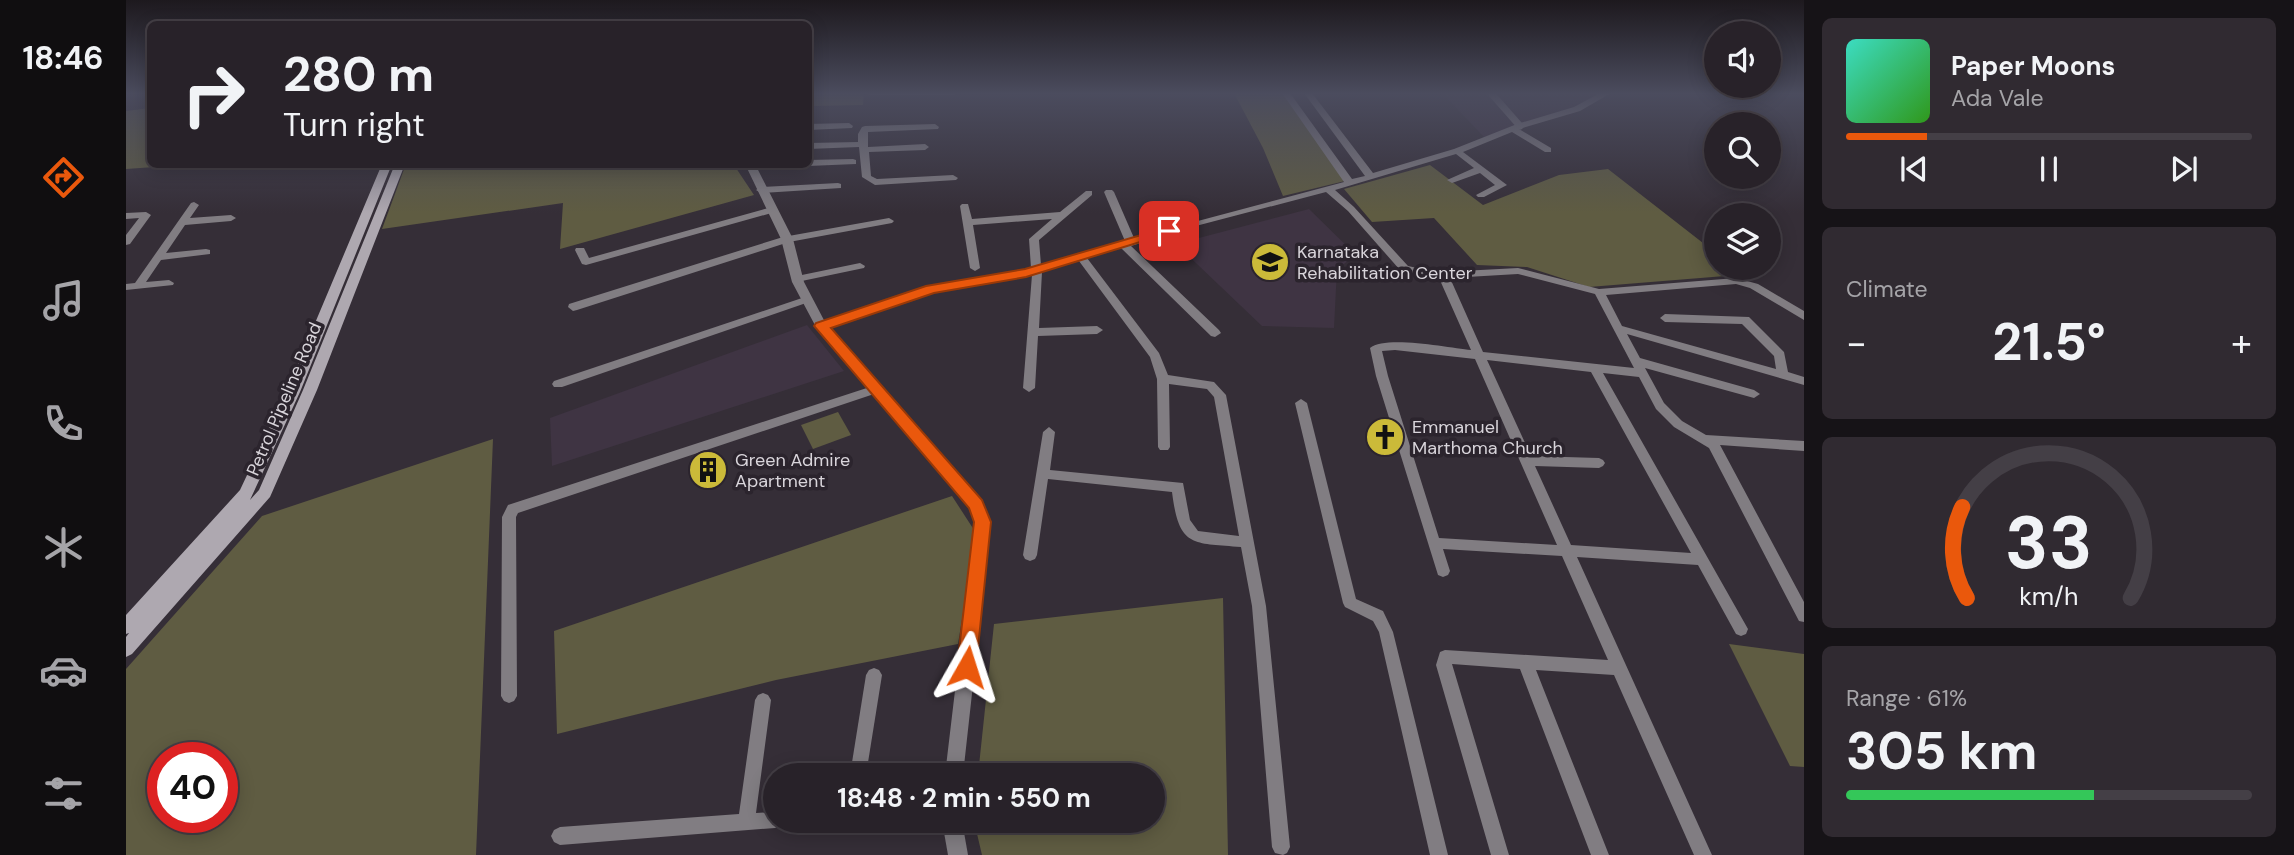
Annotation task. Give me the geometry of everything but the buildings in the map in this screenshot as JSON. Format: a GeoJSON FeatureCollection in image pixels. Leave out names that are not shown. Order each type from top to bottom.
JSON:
{"type":"FeatureCollection","features":[{"type":"Feature","properties":{"kind":"main road","name":"Petrol Pipeline Road"},"geometry":{"type":"LineString","coordinates":[[126,627],[246,494],[293,392],[385,168]]}},
{"type":"Feature","properties":{"kind":"main road","name":"Petrol Pipeline Road"},"geometry":{"type":"LineString","coordinates":[[126,649],[265,493],[310,390],[398,168]]}},
{"type":"Feature","properties":{"kind":"street"},"geometry":{"type":"LineString","coordinates":[[831,146],[832,133]]}},
{"type":"Feature","properties":{"kind":"street"},"geometry":{"type":"LineString","coordinates":[[863,133],[867,177],[875,182],[953,178]]}},
{"type":"Feature","properties":{"kind":"street"},"geometry":{"type":"LineString","coordinates":[[1314,133],[1350,183]]}},
{"type":"Feature","properties":{"kind":"street"},"geometry":{"type":"LineString","coordinates":[[1338,133],[1371,177]]}},
{"type":"Feature","properties":{"kind":"street"},"geometry":{"type":"LineString","coordinates":[[821,326],[931,289],[1036,270],[1350,183],[1457,151],[1501,133]]}},
{"type":"Feature","properties":{"kind":"street"},"geometry":{"type":"LineString","coordinates":[[1524,133],[1548,150]]}},
{"type":"Feature","properties":{"kind":"street"},"geometry":{"type":"LineString","coordinates":[[812,146],[925,147]]}},
{"type":"Feature","properties":{"kind":"street"},"geometry":{"type":"LineString","coordinates":[[1457,151],[1502,185],[1481,195]]}},
{"type":"Feature","properties":{"kind":"street"},"geometry":{"type":"LineString","coordinates":[[812,163],[853,162]]}},
{"type":"Feature","properties":{"kind":"street"},"geometry":{"type":"LineString","coordinates":[[751,168],[787,239],[797,279],[821,326],[976,505],[983,522],[955,763]]}},
{"type":"Feature","properties":{"kind":"street"},"geometry":{"type":"LineString","coordinates":[[1452,180],[1481,169]]}},
{"type":"Feature","properties":{"kind":"street"},"geometry":{"type":"LineString","coordinates":[[761,190],[838,186]]}},
{"type":"Feature","properties":{"kind":"street"},"geometry":{"type":"LineString","coordinates":[[1328,189],[1351,209],[1404,268],[1443,275],[1503,269],[1600,292],[1736,281],[1755,286],[1804,316]]}},
{"type":"Feature","properties":{"kind":"street"},"geometry":{"type":"LineString","coordinates":[[1109,192],[1127,244],[1215,333]]}},
{"type":"Feature","properties":{"kind":"street"},"geometry":{"type":"LineString","coordinates":[[1030,388],[1036,270],[1034,239],[1089,193]]}},
{"type":"Feature","properties":{"kind":"street"},"geometry":{"type":"LineString","coordinates":[[132,287],[158,257],[194,205]]}},
{"type":"Feature","properties":{"kind":"street"},"geometry":{"type":"LineString","coordinates":[[965,206],[975,268]]}},
{"type":"Feature","properties":{"kind":"street"},"geometry":{"type":"LineString","coordinates":[[572,266],[772,210]]}},
{"type":"Feature","properties":{"kind":"street"},"geometry":{"type":"LineString","coordinates":[[126,216],[146,215],[126,242]]}},
{"type":"Feature","properties":{"kind":"street"},"geometry":{"type":"LineString","coordinates":[[969,222],[1063,215]]}},
{"type":"Feature","properties":{"kind":"street"},"geometry":{"type":"LineString","coordinates":[[182,222],[231,218]]}},
{"type":"Feature","properties":{"kind":"street"},"geometry":{"type":"LineString","coordinates":[[573,307],[787,239],[889,221]]}},
{"type":"Feature","properties":{"kind":"street"},"geometry":{"type":"LineString","coordinates":[[580,250],[586,262]]}},
{"type":"Feature","properties":{"kind":"street"},"geometry":{"type":"LineString","coordinates":[[158,257],[206,252]]}},
{"type":"Feature","properties":{"kind":"street"},"geometry":{"type":"LineString","coordinates":[[1081,257],[1155,356],[1163,379],[1164,447]]}},
{"type":"Feature","properties":{"kind":"street"},"geometry":{"type":"LineString","coordinates":[[797,279],[860,266]]}},
{"type":"Feature","properties":{"kind":"street"},"geometry":{"type":"LineString","coordinates":[[1443,275],[1703,855]]}},
{"type":"Feature","properties":{"kind":"street"},"geometry":{"type":"LineString","coordinates":[[132,287],[169,284]]}},
{"type":"Feature","properties":{"kind":"street"},"geometry":{"type":"LineString","coordinates":[[1600,292],[1638,367],[1667,414],[1678,424],[1714,445],[1804,616]]}},
{"type":"Feature","properties":{"kind":"street"},"geometry":{"type":"LineString","coordinates":[[558,384],[806,300]]}},
{"type":"Feature","properties":{"kind":"street"},"geometry":{"type":"LineString","coordinates":[[1665,318],[1745,320],[1780,355],[1782,375]]}},
{"type":"Feature","properties":{"kind":"street"},"geometry":{"type":"LineString","coordinates":[[1618,328],[1804,381]]}},
{"type":"Feature","properties":{"kind":"street"},"geometry":{"type":"LineString","coordinates":[[1034,332],[1097,330]]}},
{"type":"Feature","properties":{"kind":"street"},"geometry":{"type":"LineString","coordinates":[[1443,571],[1381,376],[1376,348],[1395,346],[1595,369],[1638,367],[1754,394]]}},
{"type":"Feature","properties":{"kind":"street"},"geometry":{"type":"LineString","coordinates":[[1595,369],[1741,629]]}},
{"type":"Feature","properties":{"kind":"street"},"geometry":{"type":"LineString","coordinates":[[1163,379],[1210,385],[1220,394],[1245,542],[1259,606],[1281,847]]}},
{"type":"Feature","properties":{"kind":"street"},"geometry":{"type":"LineString","coordinates":[[509,696],[509,517],[513,509],[876,389]]}},
{"type":"Feature","properties":{"kind":"street"},"geometry":{"type":"LineString","coordinates":[[1301,403],[1350,603],[1359,609],[1373,612],[1382,621],[1439,855]]}},
{"type":"Feature","properties":{"kind":"street"},"geometry":{"type":"LineString","coordinates":[[1030,555],[1049,432]]}},
{"type":"Feature","properties":{"kind":"street"},"geometry":{"type":"LineString","coordinates":[[1707,439],[1804,446]]}},
{"type":"Feature","properties":{"kind":"street"},"geometry":{"type":"LineString","coordinates":[[1526,461],[1599,463]]}},
{"type":"Feature","properties":{"kind":"street"},"geometry":{"type":"LineString","coordinates":[[1043,474],[1178,487],[1182,525],[1187,532],[1195,536],[1245,542]]}},
{"type":"Feature","properties":{"kind":"street"},"geometry":{"type":"LineString","coordinates":[[1434,543],[1701,559]]}},
{"type":"Feature","properties":{"kind":"street"},"geometry":{"type":"LineString","coordinates":[[1500,855],[1444,665],[1445,657],[1617,668]]}},
{"type":"Feature","properties":{"kind":"street"},"geometry":{"type":"LineString","coordinates":[[1525,662],[1600,855]]}},
{"type":"Feature","properties":{"kind":"street"},"geometry":{"type":"LineString","coordinates":[[860,763],[874,675]]}},
{"type":"Feature","properties":{"kind":"street"},"geometry":{"type":"LineString","coordinates":[[746,822],[764,700]]}},
{"type":"Feature","properties":{"kind":"street"},"geometry":{"type":"LineString","coordinates":[[560,836],[763,821]]}},
{"type":"Feature","properties":{"kind":"street"},"geometry":{"type":"LineString","coordinates":[[954,833],[958,855]]}},
{"type":"Feature","properties":{"kind":"shaded area"},"geometry":{"type":"Polygon","coordinates":[[[126,133],[147,133],[147,168],[126,169],[126,133]]]}},
{"type":"Feature","properties":{"kind":"shaded area"},"geometry":{"type":"Polygon","coordinates":[[[1255,133],[1313,133],[1345,181],[1283,196],[1255,133]]]}},
{"type":"Feature","properties":{"kind":"shaded area"},"geometry":{"type":"Polygon","coordinates":[[[1480,133],[1497,133],[1484,137],[1480,133]]]}},
{"type":"Feature","properties":{"kind":"shaded area"},"geometry":{"type":"Polygon","coordinates":[[[1430,165],[1483,205],[1559,175],[1608,169],[1704,244],[1704,278],[1589,287],[1527,267],[1477,265],[1434,218],[1372,222],[1344,189],[1430,165]]]}},
{"type":"Feature","properties":{"kind":"shaded area"},"geometry":{"type":"Polygon","coordinates":[[[405,168],[736,168],[754,195],[560,249],[563,203],[382,229],[405,168]]]}},
{"type":"Feature","properties":{"kind":"shaded area","name":"Karnataka Rehabilitation Center"},"geometry":{"type":"Polygon","coordinates":[[[1309,209],[1356,255],[1337,269],[1334,328],[1262,326],[1176,244],[1309,209]]]}},
{"type":"Feature","properties":{"kind":"shaded area"},"geometry":{"type":"Polygon","coordinates":[[[807,325],[844,371],[552,466],[550,418],[807,325]]]}},
{"type":"Feature","properties":{"kind":"shaded area"},"geometry":{"type":"Polygon","coordinates":[[[838,412],[851,435],[813,449],[801,425],[838,412]]]}},
{"type":"Feature","properties":{"kind":"shaded area"},"geometry":{"type":"Polygon","coordinates":[[[493,439],[476,855],[126,855],[126,669],[262,516],[493,439]]]}},
{"type":"Feature","properties":{"kind":"shaded area"},"geometry":{"type":"Polygon","coordinates":[[[952,496],[976,533],[958,644],[776,680],[557,734],[554,631],[952,496]]]}},
{"type":"Feature","properties":{"kind":"shaded area"},"geometry":{"type":"Polygon","coordinates":[[[1223,598],[1228,855],[982,855],[977,833],[1165,833],[1165,763],[979,763],[994,624],[1223,598]]]}},
{"type":"Feature","properties":{"kind":"shaded area"},"geometry":{"type":"Polygon","coordinates":[[[1729,644],[1804,654],[1804,767],[1790,766],[1729,644]]]}},
{"type":"Feature","properties":{"kind":"place","name":"Karnataka Rehabilitation Center"},"geometry":{"type":"Point","coordinates":[1270,262]}},
{"type":"Feature","properties":{"kind":"place","name":"Emmanuel Marthoma Church"},"geometry":{"type":"Point","coordinates":[1385,437]}},
{"type":"Feature","properties":{"kind":"place","name":"Green Admire Apartment"},"geometry":{"type":"Point","coordinates":[708,470]}},
{"type":"Feature","properties":{"kind":"route"},"geometry":{"type":"LineString","coordinates":[[967,667],[983,522],[976,505],[821,326],[931,289],[1026,273],[1169,231]]}}]}
